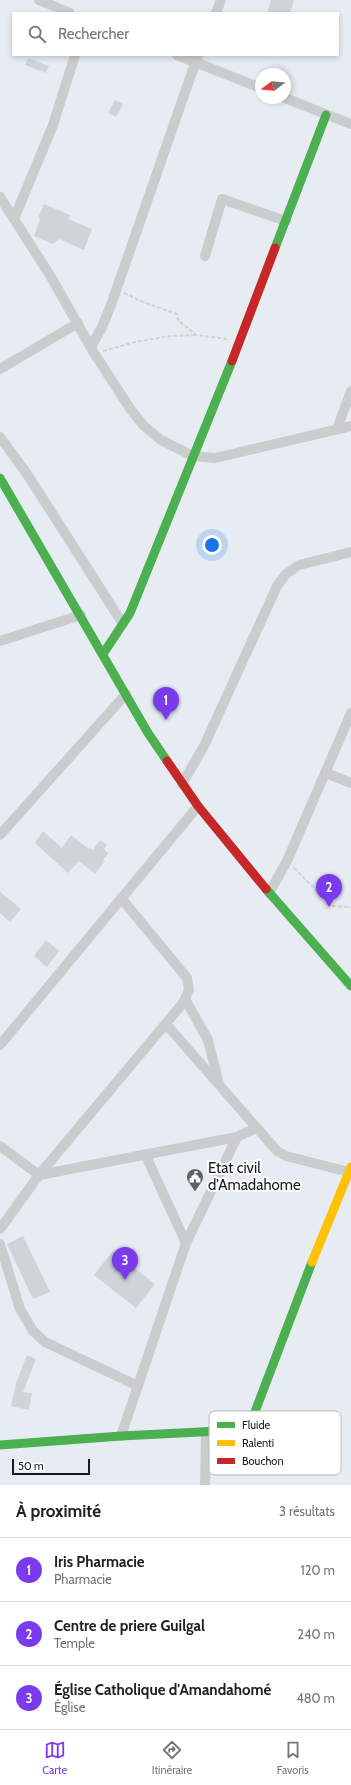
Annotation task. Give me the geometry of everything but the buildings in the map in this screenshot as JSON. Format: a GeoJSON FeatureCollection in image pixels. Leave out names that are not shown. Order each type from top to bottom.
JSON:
{"type":"FeatureCollection","features":[{"type":"Feature","properties":{"kind":"street"},"geometry":{"type":"LineString","coordinates":[[39,0],[68,12]]}},
{"type":"Feature","properties":{"kind":"street"},"geometry":{"type":"LineString","coordinates":[[216,12],[221,0]]}},
{"type":"Feature","properties":{"kind":"street"},"geometry":{"type":"LineString","coordinates":[[14,219],[52,125],[75,56]]}},
{"type":"Feature","properties":{"kind":"street"},"geometry":{"type":"LineString","coordinates":[[183,56],[196,58],[255,85]]}},
{"type":"Feature","properties":{"kind":"street"},"geometry":{"type":"LineString","coordinates":[[92,350],[116,289],[196,58]]}},
{"type":"Feature","properties":{"kind":"street"},"geometry":{"type":"LineString","coordinates":[[291,100],[351,124]]}},
{"type":"Feature","properties":{"kind":"street"},"geometry":{"type":"LineString","coordinates":[[103,654],[130,613],[240,340],[326,115]]}},
{"type":"Feature","properties":{"kind":"street"},"geometry":{"type":"LineString","coordinates":[[0,197],[130,410],[144,426],[161,440],[193,456],[215,458],[351,426]]}},
{"type":"Feature","properties":{"kind":"street"},"geometry":{"type":"LineString","coordinates":[[205,256],[222,200],[286,221]]}},
{"type":"Feature","properties":{"kind":"street"},"geometry":{"type":"LineString","coordinates":[[0,369],[78,323]]}},
{"type":"Feature","properties":{"kind":"street"},"geometry":{"type":"LineString","coordinates":[[337,429],[351,391]]}},
{"type":"Feature","properties":{"kind":"street"},"geometry":{"type":"LineString","coordinates":[[0,437],[27,474],[123,624]]}},
{"type":"Feature","properties":{"kind":"street"},"geometry":{"type":"LineString","coordinates":[[0,478],[81,615],[148,733],[182,784],[198,806],[269,893],[351,986]]}},
{"type":"Feature","properties":{"kind":"street"},"geometry":{"type":"LineString","coordinates":[[182,784],[204,746],[277,586],[286,574],[298,565],[351,552]]}},
{"type":"Feature","properties":{"kind":"street"},"geometry":{"type":"LineString","coordinates":[[0,641],[81,615]]}},
{"type":"Feature","properties":{"kind":"street"},"geometry":{"type":"LineString","coordinates":[[0,835],[126,694]]}},
{"type":"Feature","properties":{"kind":"street"},"geometry":{"type":"LineString","coordinates":[[269,893],[288,861],[351,713]]}},
{"type":"Feature","properties":{"kind":"street"},"geometry":{"type":"LineString","coordinates":[[326,773],[351,783]]}},
{"type":"Feature","properties":{"kind":"street"},"geometry":{"type":"LineString","coordinates":[[0,1045],[198,806]]}},
{"type":"Feature","properties":{"kind":"street"},"geometry":{"type":"LineString","coordinates":[[0,1229],[40,1175],[166,1024],[185,999],[189,990],[187,978],[121,898]]}},
{"type":"Feature","properties":{"kind":"street"},"geometry":{"type":"LineString","coordinates":[[185,999],[208,1040],[219,1086]]}},
{"type":"Feature","properties":{"kind":"street"},"geometry":{"type":"LineString","coordinates":[[166,1024],[277,1151],[286,1156],[350,1169],[302,1286],[255,1411]]}},
{"type":"Feature","properties":{"kind":"street"},"geometry":{"type":"LineString","coordinates":[[0,1146],[40,1175],[237,1137],[256,1128]]}},
{"type":"Feature","properties":{"kind":"street"},"geometry":{"type":"LineString","coordinates":[[121,1436],[186,1244],[237,1137]]}},
{"type":"Feature","properties":{"kind":"street"},"geometry":{"type":"LineString","coordinates":[[145,1154],[186,1244]]}},
{"type":"Feature","properties":{"kind":"street"},"geometry":{"type":"LineString","coordinates":[[0,1244],[20,1309],[32,1331],[45,1342],[138,1386]]}},
{"type":"Feature","properties":{"kind":"street"},"geometry":{"type":"LineString","coordinates":[[206,1432],[206,1485]]}},
{"type":"Feature","properties":{"kind":"street"},"geometry":{"type":"LineString","coordinates":[[0,1445],[121,1436],[209,1432]]}},
{"type":"Feature","properties":{"kind":"path"},"geometry":{"type":"LineString","coordinates":[[116,289],[146,303],[177,314],[178,320],[196,335]]}},
{"type":"Feature","properties":{"kind":"path"},"geometry":{"type":"LineString","coordinates":[[92,350],[121,347],[135,342],[171,336],[196,335],[240,340]]}},
{"type":"Feature","properties":{"kind":"path"},"geometry":{"type":"LineString","coordinates":[[288,861],[332,906],[351,907]]}},
{"type":"Feature","properties":{"kind":"traffic: fast"},"geometry":{"type":"LineString","coordinates":[[275,248],[326,115]]}},
{"type":"Feature","properties":{"kind":"traffic: fast"},"geometry":{"type":"LineString","coordinates":[[103,654],[130,613],[232,361]]}},
{"type":"Feature","properties":{"kind":"traffic: fast"},"geometry":{"type":"LineString","coordinates":[[0,478],[148,733],[167,761]]}},
{"type":"Feature","properties":{"kind":"traffic: fast"},"geometry":{"type":"LineString","coordinates":[[266,889],[351,986]]}},
{"type":"Feature","properties":{"kind":"traffic: fast"},"geometry":{"type":"LineString","coordinates":[[255,1411],[312,1262]]}},
{"type":"Feature","properties":{"kind":"traffic: fast"},"geometry":{"type":"LineString","coordinates":[[0,1445],[209,1432]]}},
{"type":"Feature","properties":{"kind":"traffic: slow"},"geometry":{"type":"LineString","coordinates":[[312,1262],[351,1167]]}},
{"type":"Feature","properties":{"kind":"traffic: jam"},"geometry":{"type":"LineString","coordinates":[[232,361],[275,248]]}},
{"type":"Feature","properties":{"kind":"traffic: jam"},"geometry":{"type":"LineString","coordinates":[[167,761],[198,806],[266,889]]}},
{"type":"Feature","properties":{"kind":"place","name":"Iris Pharmacie"},"geometry":{"type":"Point","coordinates":[166,720]}},
{"type":"Feature","properties":{"kind":"place","name":"Centre de priere Guilgal"},"geometry":{"type":"Point","coordinates":[329,907]}},
{"type":"Feature","properties":{"kind":"place","name":"Etat civil d'Amadahome"},"geometry":{"type":"Point","coordinates":[195,1192]}},
{"type":"Feature","properties":{"kind":"place","name":"Église Catholique d'Amandahomé"},"geometry":{"type":"Point","coordinates":[125,1280]}}]}
